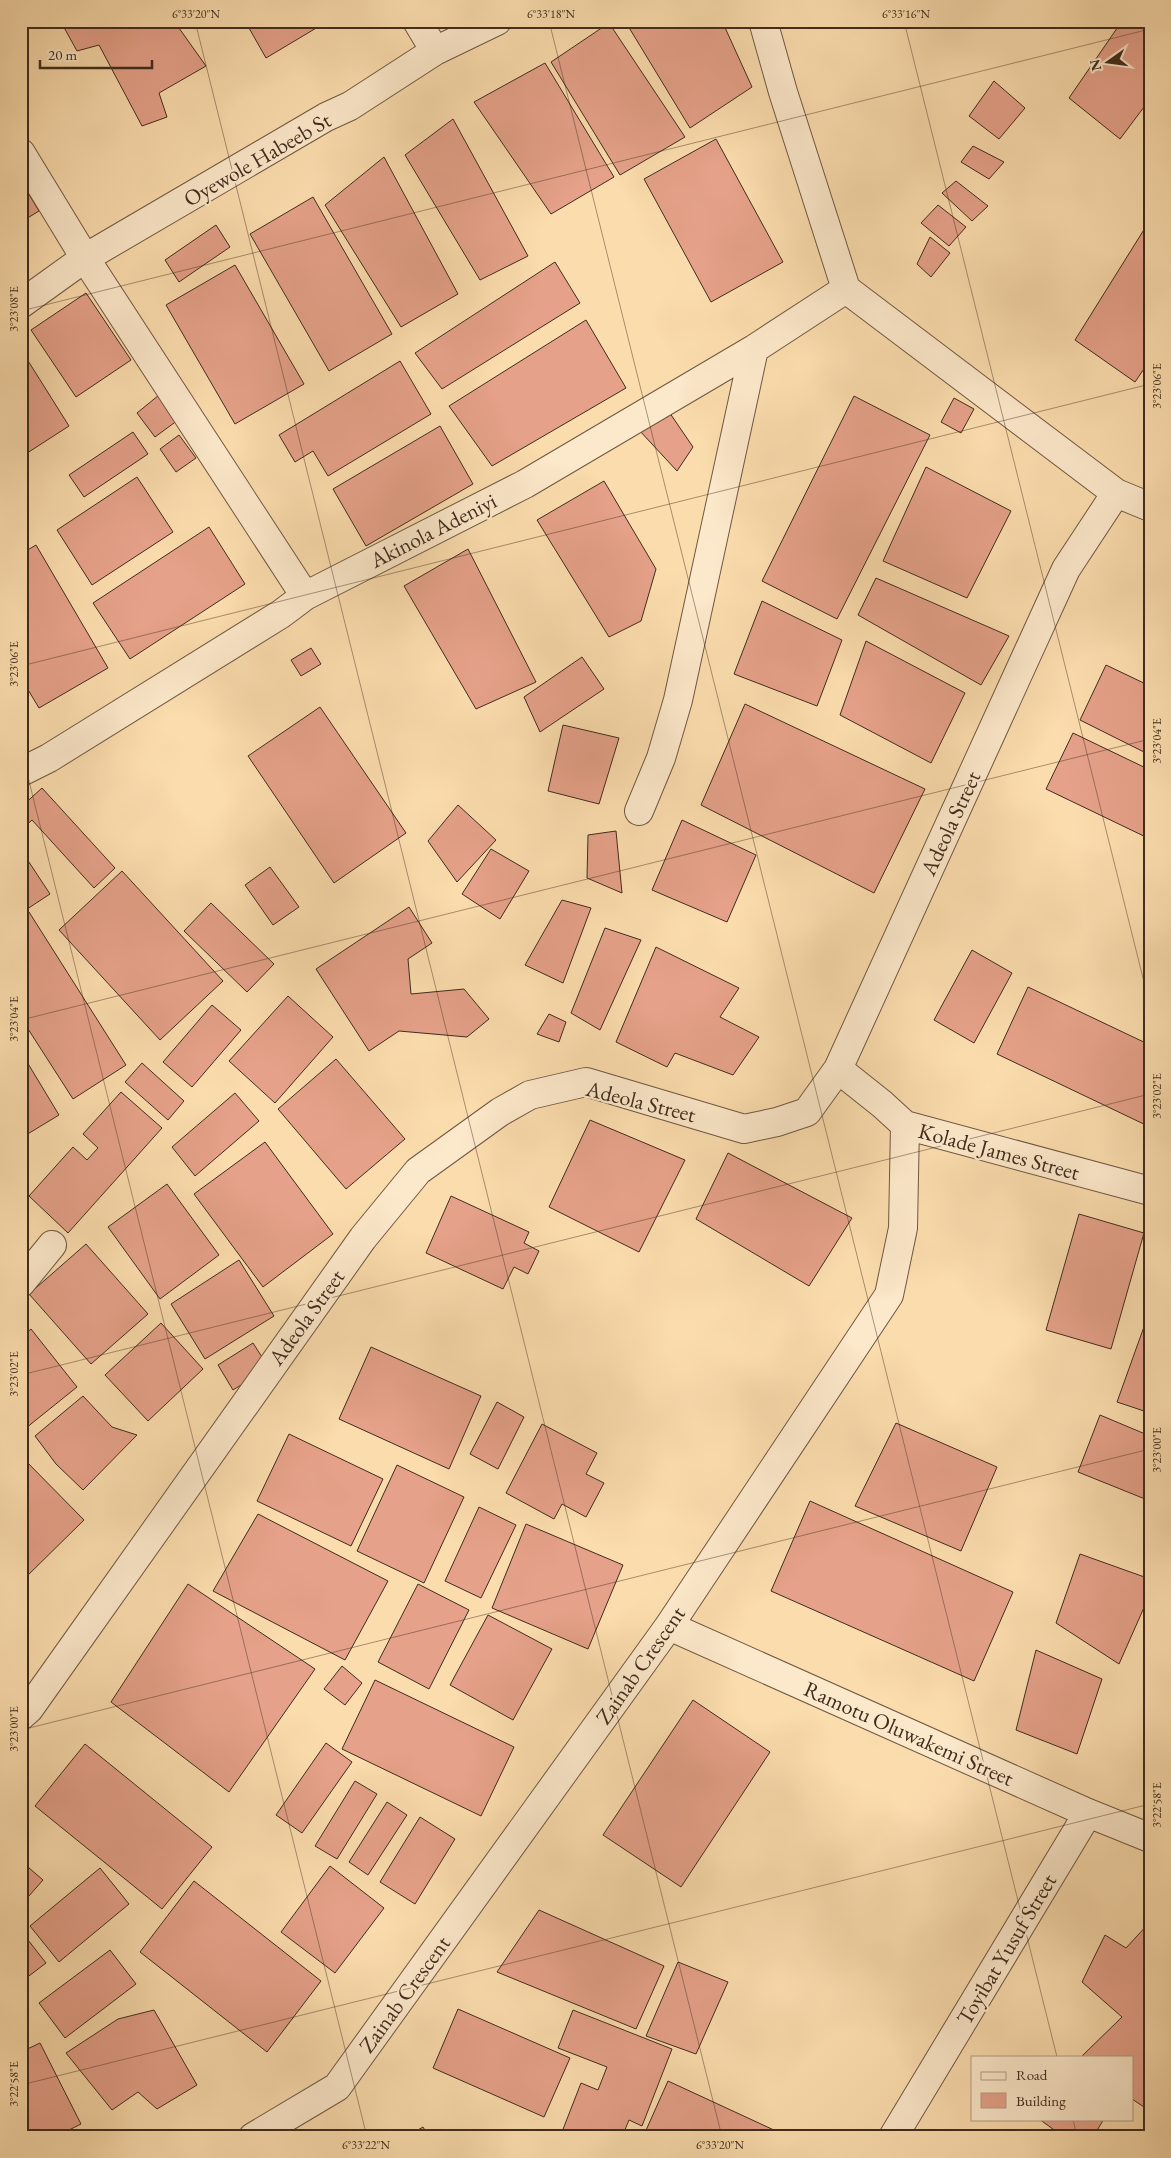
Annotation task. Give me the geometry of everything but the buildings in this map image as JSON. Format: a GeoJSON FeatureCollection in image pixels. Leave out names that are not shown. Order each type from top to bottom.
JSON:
{"type":"FeatureCollection","features":[{"type":"Feature","properties":{"kind":"street"},"geometry":{"type":"LineString","coordinates":[[417,21],[435,51]]}},
{"type":"Feature","properties":{"kind":"street","name":"Oyewole Habeeb St"},"geometry":{"type":"LineString","coordinates":[[21,304],[85,258],[326,117],[350,106],[435,51],[497,21]]}},
{"type":"Feature","properties":{"kind":"street"},"geometry":{"type":"LineString","coordinates":[[763,21],[786,101],[846,289],[1116,493],[1150,507]]}},
{"type":"Feature","properties":{"kind":"street"},"geometry":{"type":"LineString","coordinates":[[21,153],[85,258],[305,596]]}},
{"type":"Feature","properties":{"kind":"street","name":"Akinola Adeniyi"},"geometry":{"type":"LineString","coordinates":[[21,772],[90,732],[281,614],[305,596],[525,484],[754,349],[846,289]]}},
{"type":"Feature","properties":{"kind":"street"},"geometry":{"type":"LineString","coordinates":[[639,811],[661,758],[678,700],[754,349]]}},
{"type":"Feature","properties":{"kind":"street","name":"Adeola Street"},"geometry":{"type":"LineString","coordinates":[[24,1707],[363,1238],[418,1172],[500,1112],[530,1095],[586,1082],[744,1128],[777,1122],[807,1112],[838,1069],[1066,569],[1116,493]]}},
{"type":"Feature","properties":{"kind":"street","name":"Kolade James Street"},"geometry":{"type":"LineString","coordinates":[[838,1069],[882,1104],[905,1126],[1150,1191]]}},
{"type":"Feature","properties":{"kind":"street","name":"Zainab Crescent"},"geometry":{"type":"LineString","coordinates":[[253,2137],[337,2087],[669,1626],[889,1295],[903,1228],[905,1126]]}},
{"type":"Feature","properties":{"kind":"street"},"geometry":{"type":"LineString","coordinates":[[21,1283],[52,1246]]}},
{"type":"Feature","properties":{"kind":"street","name":"Ramotu Oluwakemi Street"},"geometry":{"type":"LineString","coordinates":[[669,1626],[1088,1813],[1150,1838]]}},
{"type":"Feature","properties":{"kind":"street","name":"Toyibat Yusuf Street"},"geometry":{"type":"LineString","coordinates":[[893,2137],[1088,1813]]}}]}
